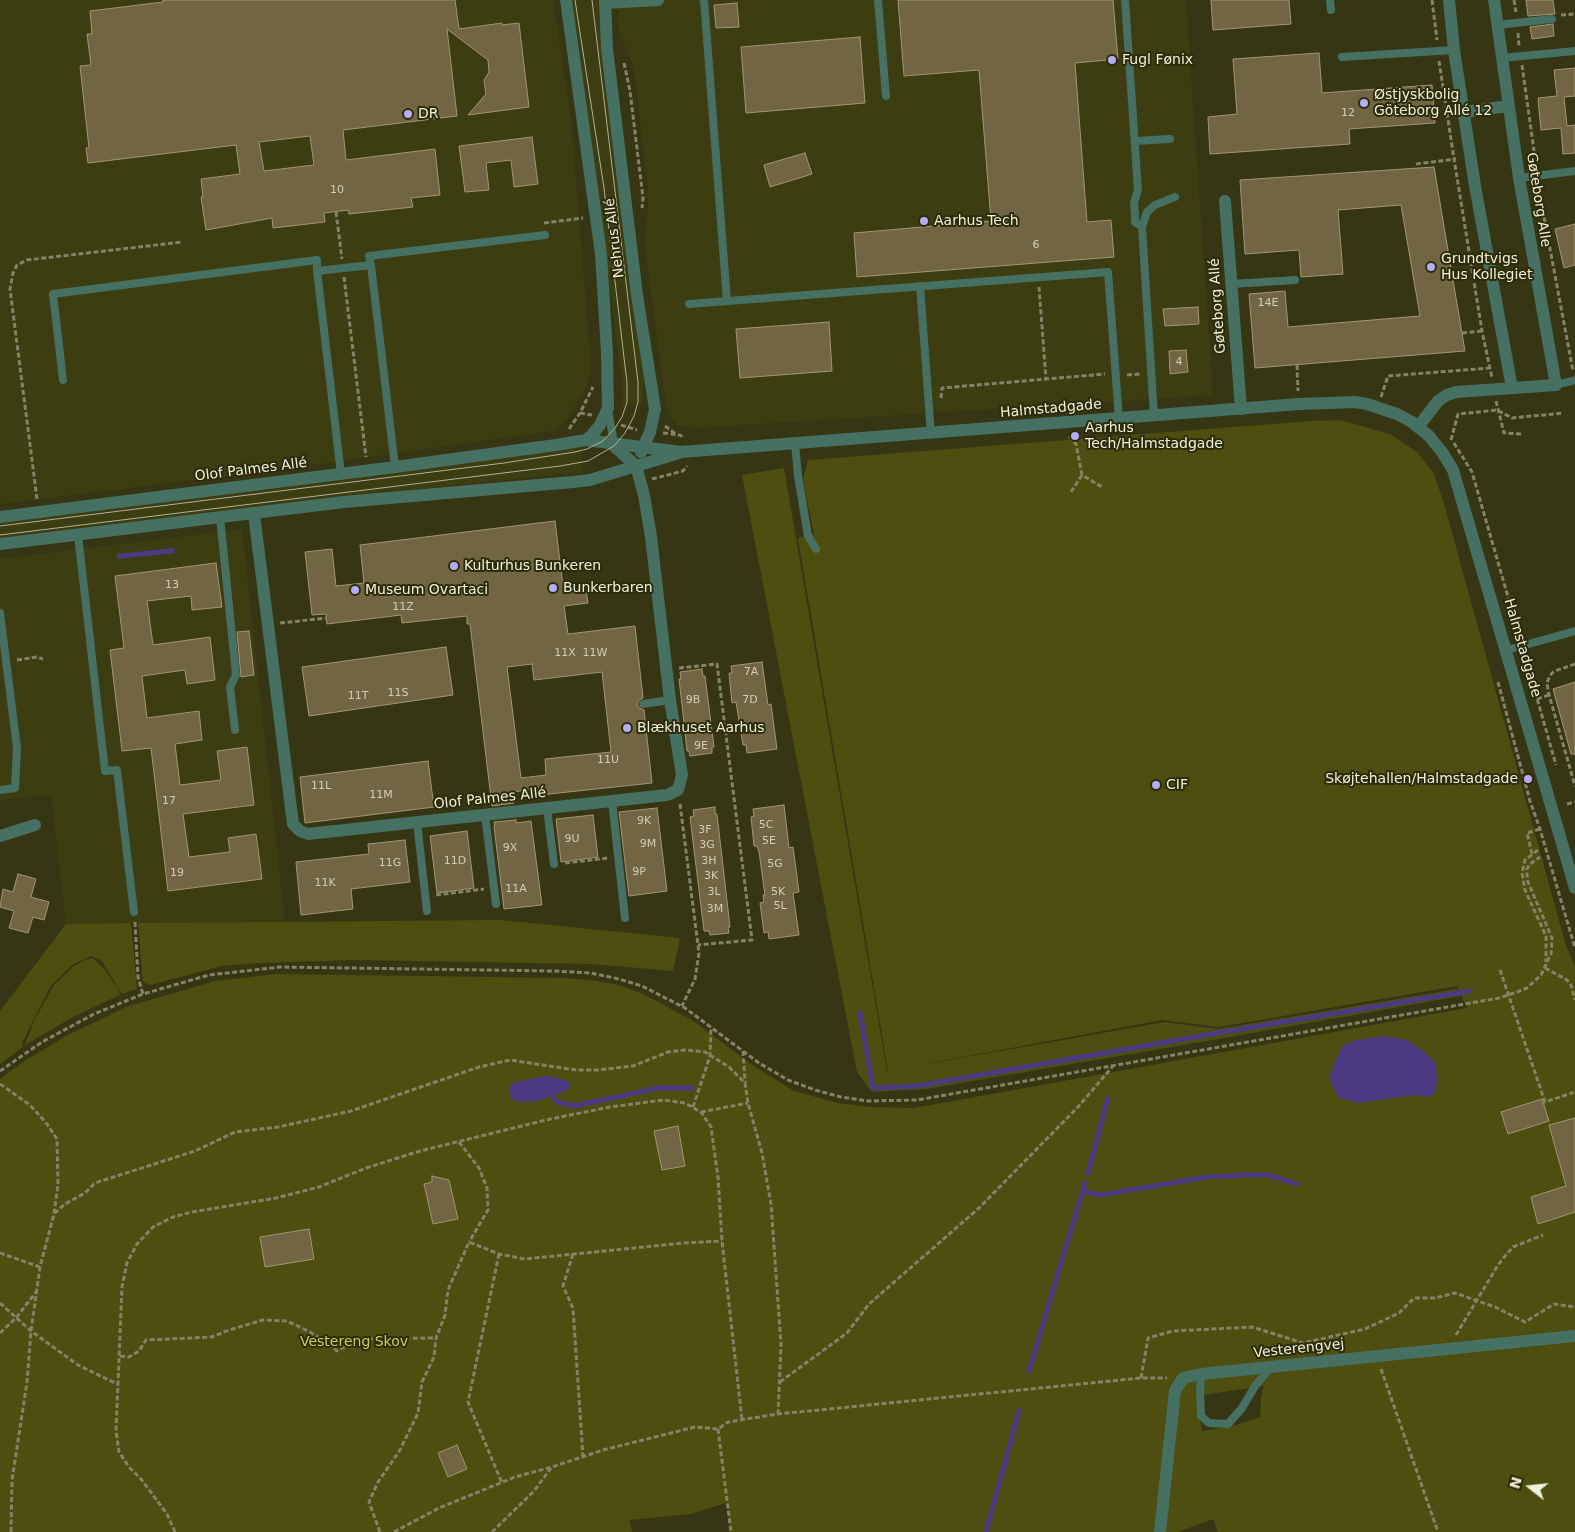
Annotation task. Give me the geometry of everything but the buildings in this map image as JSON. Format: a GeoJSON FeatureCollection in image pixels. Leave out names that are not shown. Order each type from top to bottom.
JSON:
{"type":"FeatureCollection","features":[{"type":"Feature","properties":{"kind":"street","name":"Nehrus Allé"},"geometry":{"type":"LineString","coordinates":[[566,0],[601,254],[608,408]]}},
{"type":"Feature","properties":{"kind":"street","name":"Nehrus Allé"},"geometry":{"type":"LineString","coordinates":[[636,466],[642,446],[653,424],[655,409],[637,295],[607,49],[605,2],[658,0]]}},
{"type":"Feature","properties":{"kind":"street"},"geometry":{"type":"LineString","coordinates":[[1449,0],[1454,50],[1471,158],[1512,388]]}},
{"type":"Feature","properties":{"kind":"street","name":"Gøteborg Alle"},"geometry":{"type":"LineString","coordinates":[[1494,0],[1519,178],[1556,385]]}},
{"type":"Feature","properties":{"kind":"street"},"geometry":{"type":"LineString","coordinates":[[1464,112],[1509,106]]}},
{"type":"Feature","properties":{"kind":"street","name":"Gøteborg Allé"},"geometry":{"type":"LineString","coordinates":[[1225,201],[1241,409]]}},
{"type":"Feature","properties":{"kind":"street"},"geometry":{"type":"LineString","coordinates":[[1418,427],[1438,401],[1446,395],[1456,392],[1556,385]]}},
{"type":"Feature","properties":{"kind":"street","name":"Halmstadgade"},"geometry":{"type":"LineString","coordinates":[[586,440],[681,452],[1299,404],[1355,402],[1378,407],[1405,418],[1418,427],[1437,446],[1453,470],[1575,888]]}},
{"type":"Feature","properties":{"kind":"street"},"geometry":{"type":"LineString","coordinates":[[586,440],[600,425],[608,408]]}},
{"type":"Feature","properties":{"kind":"street","name":"Olof Palmes Allé"},"geometry":{"type":"LineString","coordinates":[[0,517],[395,467],[586,440]]}},
{"type":"Feature","properties":{"kind":"street"},"geometry":{"type":"LineString","coordinates":[[614,443],[614,446],[636,466],[644,495],[651,537],[670,700],[682,775],[678,790]]}},
{"type":"Feature","properties":{"kind":"street","name":"Halmstadgade"},"geometry":{"type":"LineString","coordinates":[[636,466],[681,452]]}},
{"type":"Feature","properties":{"kind":"street"},"geometry":{"type":"LineString","coordinates":[[0,544],[344,502],[590,480],[636,466]]}},
{"type":"Feature","properties":{"kind":"street","name":"Olof Palmes Allé"},"geometry":{"type":"LineString","coordinates":[[254,514],[293,824],[300,831],[308,834],[667,796],[678,790]]}},
{"type":"Feature","properties":{"kind":"street"},"geometry":{"type":"LineString","coordinates":[[0,836],[35,826]]}},
{"type":"Feature","properties":{"kind":"street","name":"Vesterengvej"},"geometry":{"type":"LineString","coordinates":[[1182,1378],[1201,1374],[1575,1336]]}},
{"type":"Feature","properties":{"kind":"street"},"geometry":{"type":"LineString","coordinates":[[1160,1532],[1175,1391],[1182,1378]]}},
{"type":"Feature","properties":{"kind":"lane"},"geometry":{"type":"LineString","coordinates":[[704,0],[727,301]]}},
{"type":"Feature","properties":{"kind":"lane"},"geometry":{"type":"LineString","coordinates":[[878,0],[886,96]]}},
{"type":"Feature","properties":{"kind":"lane"},"geometry":{"type":"LineString","coordinates":[[1125,0],[1136,141],[1138,190],[1134,209],[1135,222],[1142,227]]}},
{"type":"Feature","properties":{"kind":"lane"},"geometry":{"type":"LineString","coordinates":[[1330,0],[1330,10]]}},
{"type":"Feature","properties":{"kind":"lane"},"geometry":{"type":"LineString","coordinates":[[1497,25],[1552,19]]}},
{"type":"Feature","properties":{"kind":"lane"},"geometry":{"type":"LineString","coordinates":[[1342,57],[1454,50]]}},
{"type":"Feature","properties":{"kind":"lane"},"geometry":{"type":"LineString","coordinates":[[1501,58],[1575,51]]}},
{"type":"Feature","properties":{"kind":"lane"},"geometry":{"type":"LineString","coordinates":[[1136,141],[1170,139]]}},
{"type":"Feature","properties":{"kind":"lane"},"geometry":{"type":"LineString","coordinates":[[1519,178],[1575,171]]}},
{"type":"Feature","properties":{"kind":"lane"},"geometry":{"type":"LineString","coordinates":[[1154,416],[1142,227],[1147,212],[1155,205],[1175,198]]}},
{"type":"Feature","properties":{"kind":"lane"},"geometry":{"type":"LineString","coordinates":[[395,467],[370,256],[545,235]]}},
{"type":"Feature","properties":{"kind":"lane"},"geometry":{"type":"LineString","coordinates":[[63,380],[53,294],[317,260],[341,474]]}},
{"type":"Feature","properties":{"kind":"lane"},"geometry":{"type":"LineString","coordinates":[[317,271],[370,265]]}},
{"type":"Feature","properties":{"kind":"lane"},"geometry":{"type":"LineString","coordinates":[[689,304],[1108,272],[1119,418]]}},
{"type":"Feature","properties":{"kind":"lane"},"geometry":{"type":"LineString","coordinates":[[1232,284],[1295,280]]}},
{"type":"Feature","properties":{"kind":"lane"},"geometry":{"type":"LineString","coordinates":[[920,286],[931,434]]}},
{"type":"Feature","properties":{"kind":"lane"},"geometry":{"type":"LineString","coordinates":[[1556,385],[1575,380]]}},
{"type":"Feature","properties":{"kind":"lane"},"geometry":{"type":"LineString","coordinates":[[608,408],[614,443]]}},
{"type":"Feature","properties":{"kind":"lane"},"geometry":{"type":"LineString","coordinates":[[795,444],[798,476],[808,536],[816,549]]}},
{"type":"Feature","properties":{"kind":"lane"},"geometry":{"type":"LineString","coordinates":[[220,517],[236,675],[230,687],[235,730]]}},
{"type":"Feature","properties":{"kind":"lane"},"geometry":{"type":"LineString","coordinates":[[78,535],[105,771],[117,770],[134,912]]}},
{"type":"Feature","properties":{"kind":"lane"},"geometry":{"type":"LineString","coordinates":[[0,613],[18,748],[15,788],[0,790]]}},
{"type":"Feature","properties":{"kind":"lane"},"geometry":{"type":"LineString","coordinates":[[1507,650],[1575,631]]}},
{"type":"Feature","properties":{"kind":"lane"},"geometry":{"type":"LineString","coordinates":[[643,704],[670,700]]}},
{"type":"Feature","properties":{"kind":"lane"},"geometry":{"type":"LineString","coordinates":[[612,801],[625,918]]}},
{"type":"Feature","properties":{"kind":"lane"},"geometry":{"type":"LineString","coordinates":[[547,808],[554,864]]}},
{"type":"Feature","properties":{"kind":"lane"},"geometry":{"type":"LineString","coordinates":[[485,815],[496,904]]}},
{"type":"Feature","properties":{"kind":"lane"},"geometry":{"type":"LineString","coordinates":[[417,822],[427,911]]}},
{"type":"Feature","properties":{"kind":"lane"},"geometry":{"type":"LineString","coordinates":[[1201,1374],[1201,1416],[1208,1423],[1228,1424],[1242,1408],[1255,1386],[1270,1368]]}},
{"type":"Feature","properties":{"kind":"path"},"geometry":{"type":"LineString","coordinates":[[1514,0],[1537,176]]}},
{"type":"Feature","properties":{"kind":"path"},"geometry":{"type":"LineString","coordinates":[[1416,164],[1471,158]]}},
{"type":"Feature","properties":{"kind":"path"},"geometry":{"type":"LineString","coordinates":[[336,212],[367,460]]}},
{"type":"Feature","properties":{"kind":"path"},"geometry":{"type":"LineString","coordinates":[[545,235],[544,223],[596,217]]}},
{"type":"Feature","properties":{"kind":"path"},"geometry":{"type":"LineString","coordinates":[[1544,217],[1575,380]]}},
{"type":"Feature","properties":{"kind":"path"},"geometry":{"type":"LineString","coordinates":[[1038,277],[1046,379]]}},
{"type":"Feature","properties":{"kind":"path"},"geometry":{"type":"LineString","coordinates":[[1462,333],[1501,328]]}},
{"type":"Feature","properties":{"kind":"path"},"geometry":{"type":"LineString","coordinates":[[1296,365],[1299,404]]}},
{"type":"Feature","properties":{"kind":"path"},"geometry":{"type":"LineString","coordinates":[[1378,407],[1388,376],[1490,368]]}},
{"type":"Feature","properties":{"kind":"path"},"geometry":{"type":"LineString","coordinates":[[940,405],[942,388],[1046,379],[1151,373]]}},
{"type":"Feature","properties":{"kind":"path"},"geometry":{"type":"LineString","coordinates":[[566,432],[580,413],[593,386]]}},
{"type":"Feature","properties":{"kind":"path"},"geometry":{"type":"LineString","coordinates":[[1451,440],[1458,414],[1498,410],[1512,418],[1563,413]]}},
{"type":"Feature","properties":{"kind":"path"},"geometry":{"type":"LineString","coordinates":[[1068,423],[1069,437],[1076,444],[1082,475],[1071,492]]}},
{"type":"Feature","properties":{"kind":"path"},"geometry":{"type":"LineString","coordinates":[[1082,475],[1102,487]]}},
{"type":"Feature","properties":{"kind":"path"},"geometry":{"type":"LineString","coordinates":[[269,625],[327,618]]}},
{"type":"Feature","properties":{"kind":"path"},"geometry":{"type":"LineString","coordinates":[[6,661],[37,657],[42,659]]}},
{"type":"Feature","properties":{"kind":"path"},"geometry":{"type":"LineString","coordinates":[[667,670],[718,664],[752,940],[698,946]]}},
{"type":"Feature","properties":{"kind":"path"},"geometry":{"type":"LineString","coordinates":[[1575,664],[1552,673],[1547,682],[1575,786]]}},
{"type":"Feature","properties":{"kind":"path"},"geometry":{"type":"LineString","coordinates":[[1496,673],[1530,801],[1575,948]]}},
{"type":"Feature","properties":{"kind":"path"},"geometry":{"type":"LineString","coordinates":[[1537,699],[1549,695]]}},
{"type":"Feature","properties":{"kind":"path"},"geometry":{"type":"LineString","coordinates":[[678,790],[698,946],[698,967],[695,979],[682,1006]]}},
{"type":"Feature","properties":{"kind":"path"},"geometry":{"type":"LineString","coordinates":[[1567,804],[1575,802]]}},
{"type":"Feature","properties":{"kind":"path"},"geometry":{"type":"LineString","coordinates":[[1532,854],[1527,833],[1540,829]]}},
{"type":"Feature","properties":{"kind":"path"},"geometry":{"type":"LineString","coordinates":[[1538,850],[1525,860],[1522,873],[1525,890],[1546,936],[1545,968]]}},
{"type":"Feature","properties":{"kind":"path"},"geometry":{"type":"LineString","coordinates":[[554,864],[618,857]]}},
{"type":"Feature","properties":{"kind":"path"},"geometry":{"type":"LineString","coordinates":[[0,1071],[42,1042],[94,1014],[143,994],[209,975],[280,967],[555,971],[591,973],[642,986],[682,1006],[759,1063],[788,1080],[815,1090],[841,1097],[868,1101],[917,1100],[1510,994],[1527,988],[1535,982],[1545,968],[1551,954],[1552,938],[1527,876],[1530,865],[1533,861],[1540,858]]}},
{"type":"Feature","properties":{"kind":"path"},"geometry":{"type":"LineString","coordinates":[[426,896],[494,887]]}},
{"type":"Feature","properties":{"kind":"path"},"geometry":{"type":"LineString","coordinates":[[134,912],[138,977],[143,994]]}},
{"type":"Feature","properties":{"kind":"path"},"geometry":{"type":"LineString","coordinates":[[1545,968],[1567,980],[1571,985],[1575,1000]]}},
{"type":"Feature","properties":{"kind":"path"},"geometry":{"type":"LineString","coordinates":[[1500,970],[1510,994],[1545,1102],[1575,1092]]}},
{"type":"Feature","properties":{"kind":"path"},"geometry":{"type":"LineString","coordinates":[[693,1107],[710,1056],[711,1026]]}},
{"type":"Feature","properties":{"kind":"path"},"geometry":{"type":"LineString","coordinates":[[54,1214],[65,1204],[85,1193],[95,1183],[195,1151],[235,1132],[278,1127],[351,1111],[479,1067],[510,1060],[576,1070],[597,1070],[633,1066],[668,1052],[686,1050],[705,1052],[729,1067],[745,1083]]}},
{"type":"Feature","properties":{"kind":"path"},"geometry":{"type":"LineString","coordinates":[[743,1050],[748,1103],[762,1152],[771,1204],[781,1344],[778,1414]]}},
{"type":"Feature","properties":{"kind":"path"},"geometry":{"type":"LineString","coordinates":[[780,1382],[847,1333],[869,1304],[980,1208],[1078,1107],[1113,1066]]}},
{"type":"Feature","properties":{"kind":"path"},"geometry":{"type":"LineString","coordinates":[[0,1084],[30,1105],[57,1139],[58,1185],[54,1214],[40,1267],[31,1331],[27,1382],[12,1480],[11,1532]]}},
{"type":"Feature","properties":{"kind":"path"},"geometry":{"type":"LineString","coordinates":[[175,1532],[167,1514],[119,1452],[116,1431],[122,1287],[127,1263],[137,1244],[153,1226],[192,1212],[276,1198],[319,1186],[420,1151],[610,1106],[664,1100],[685,1103],[702,1112],[711,1127],[718,1177],[722,1241],[742,1420]]}},
{"type":"Feature","properties":{"kind":"path"},"geometry":{"type":"LineString","coordinates":[[702,1112],[748,1103]]}},
{"type":"Feature","properties":{"kind":"path"},"geometry":{"type":"LineString","coordinates":[[380,1532],[369,1502],[378,1482],[400,1450],[418,1413],[422,1382],[434,1358],[436,1338],[445,1315],[448,1290],[469,1242],[488,1210],[487,1188],[479,1168],[459,1142]]}},
{"type":"Feature","properties":{"kind":"path"},"geometry":{"type":"LineString","coordinates":[[1447,1349],[1505,1256],[1514,1247],[1542,1235]]}},
{"type":"Feature","properties":{"kind":"path"},"geometry":{"type":"LineString","coordinates":[[469,1242],[499,1254],[525,1259],[683,1242],[722,1241]]}},
{"type":"Feature","properties":{"kind":"path"},"geometry":{"type":"LineString","coordinates":[[0,1253],[40,1267]]}},
{"type":"Feature","properties":{"kind":"path"},"geometry":{"type":"LineString","coordinates":[[499,1254],[468,1402],[502,1483]]}},
{"type":"Feature","properties":{"kind":"path"},"geometry":{"type":"LineString","coordinates":[[573,1254],[563,1286],[573,1308],[583,1457]]}},
{"type":"Feature","properties":{"kind":"path"},"geometry":{"type":"LineString","coordinates":[[0,1333],[16,1318],[37,1291]]}},
{"type":"Feature","properties":{"kind":"path"},"geometry":{"type":"LineString","coordinates":[[1141,1378],[1148,1338],[1173,1331],[1252,1327],[1303,1343],[1365,1329],[1399,1313],[1414,1298],[1435,1298],[1454,1292],[1478,1300],[1525,1322],[1554,1304],[1575,1307]]}},
{"type":"Feature","properties":{"kind":"path"},"geometry":{"type":"LineString","coordinates":[[0,1303],[31,1331],[78,1365],[119,1385]]}},
{"type":"Feature","properties":{"kind":"path"},"geometry":{"type":"LineString","coordinates":[[120,1356],[129,1356],[139,1351],[146,1340],[212,1337],[263,1320],[287,1321],[308,1331],[337,1351],[360,1339],[436,1338]]}},
{"type":"Feature","properties":{"kind":"path"},"geometry":{"type":"LineString","coordinates":[[1379,1356],[1381,1373],[1438,1532]]}},
{"type":"Feature","properties":{"kind":"path"},"geometry":{"type":"LineString","coordinates":[[394,1532],[439,1508],[502,1483],[603,1450],[694,1427],[718,1429],[728,1422],[778,1414],[1141,1378],[1182,1378]]}},
{"type":"Feature","properties":{"kind":"path"},"geometry":{"type":"LineString","coordinates":[[718,1429],[731,1532]]}},
{"type":"Feature","properties":{"kind":"path"},"geometry":{"type":"LineString","coordinates":[[492,1532],[534,1491],[552,1467]]}},
{"type":"Feature","properties":{"kind":"shaded area"},"geometry":{"type":"Polygon","coordinates":[[[0,0],[553,0],[571,118],[591,366],[588,383],[570,416],[563,425],[553,431],[327,463],[0,504],[0,0]]]}},
{"type":"Feature","properties":{"kind":"shaded area"},"geometry":{"type":"Polygon","coordinates":[[[572,0],[598,0],[644,380],[642,405],[621,405],[623,394],[622,382],[572,0]]]}},
{"type":"Feature","properties":{"kind":"shaded area","name":"Aarhus Tech"},"geometry":{"type":"Polygon","coordinates":[[[618,0],[1186,0],[1213,395],[697,428],[681,426],[674,421],[669,413],[665,398],[645,247],[648,187],[634,69],[619,32],[618,0]]]}},
{"type":"Feature","properties":{"kind":"shaded area"},"geometry":{"type":"Polygon","coordinates":[[[581,446],[583,472],[419,489],[0,541],[0,521],[581,446]]]}},
{"type":"Feature","properties":{"kind":"shaded area"},"geometry":{"type":"Polygon","coordinates":[[[242,529],[285,922],[66,924],[51,795],[0,800],[0,559],[242,529]]]}},
{"type":"Feature","properties":{"kind":"shaded area"},"geometry":{"type":"Polygon","coordinates":[[[174,548],[175,553],[117,559],[117,554],[174,548]]]}},
{"type":"Feature","properties":{"kind":"shaded area"},"geometry":{"type":"Polygon","coordinates":[[[1385,1036],[1407,1040],[1436,1063],[1437,1082],[1435,1093],[1429,1097],[1414,1095],[1358,1103],[1339,1098],[1329,1076],[1342,1046],[1356,1040],[1385,1036]]]}},
{"type":"Feature","properties":{"kind":"shaded area"},"geometry":{"type":"Polygon","coordinates":[[[544,1076],[570,1082],[568,1090],[538,1101],[522,1102],[513,1100],[510,1096],[509,1089],[512,1083],[544,1076]]]}},
{"type":"Feature","properties":{"kind":"green space","name":"Vestereng Skov"},"geometry":{"type":"Polygon","coordinates":[[[1340,420],[1390,434],[1417,452],[1434,474],[1443,500],[1566,946],[1575,966],[1575,1532],[1218,1532],[1213,1519],[1178,1532],[728,1532],[731,1531],[726,1503],[690,1514],[630,1520],[632,1532],[0,1532],[0,1079],[23,1062],[66,1036],[126,1007],[215,981],[276,974],[567,978],[597,981],[619,985],[643,994],[692,1020],[754,1066],[794,1091],[838,1103],[872,1107],[914,1108],[1467,1008],[1457,986],[1219,1027],[1162,1020],[888,1071],[798,538],[814,534],[803,481],[808,460],[1340,420]],[[1264,1386],[1196,1396],[1202,1431],[1233,1426],[1260,1417],[1261,1397],[1264,1386]]]}},
{"type":"Feature","properties":{"kind":"green space"},"geometry":{"type":"Polygon","coordinates":[[[784,468],[887,1071],[1165,1022],[1218,1029],[1457,989],[1461,996],[926,1089],[872,1092],[857,1072],[742,475],[784,468]]]}},
{"type":"Feature","properties":{"kind":"green space"},"geometry":{"type":"Polygon","coordinates":[[[501,920],[680,938],[673,971],[592,964],[356,960],[222,966],[150,985],[143,982],[138,923],[501,920]]]}},
{"type":"Feature","properties":{"kind":"green space"},"geometry":{"type":"Polygon","coordinates":[[[131,923],[137,989],[122,994],[101,960],[91,956],[72,965],[50,987],[22,1043],[23,1047],[0,1064],[0,1011],[66,924],[131,923]]]}},
{"type":"Feature","properties":{"kind":"green space"},"geometry":{"type":"Polygon","coordinates":[[[93,958],[104,969],[119,990],[120,995],[73,1017],[25,1045],[34,1021],[54,985],[74,966],[93,958]]]}},
{"type":"Feature","properties":{"kind":"waterway"},"geometry":{"type":"LineString","coordinates":[[860,1013],[873,1088],[917,1086],[1469,991]]}},
{"type":"Feature","properties":{"kind":"waterway"},"geometry":{"type":"LineString","coordinates":[[552,1096],[557,1102],[574,1106],[658,1088],[692,1088]]}},
{"type":"Feature","properties":{"kind":"waterway"},"geometry":{"type":"LineString","coordinates":[[1088,1173],[1108,1098]]}},
{"type":"Feature","properties":{"kind":"waterway"},"geometry":{"type":"LineString","coordinates":[[1082,1191],[1100,1195],[1207,1177],[1244,1175],[1268,1175],[1297,1184]]}},
{"type":"Feature","properties":{"kind":"waterway"},"geometry":{"type":"LineString","coordinates":[[1029,1371],[1085,1183]]}},
{"type":"Feature","properties":{"kind":"waterway"},"geometry":{"type":"LineString","coordinates":[[986,1532],[1019,1411]]}},
{"type":"Feature","properties":{"kind":"tram line"},"geometry":{"type":"LineString","coordinates":[[0,526],[504,463],[575,452],[587,449],[603,441],[622,417],[627,402],[627,383],[604,188],[575,0]]}},
{"type":"Feature","properties":{"kind":"tram line"},"geometry":{"type":"LineString","coordinates":[[0,535],[560,466],[588,461],[614,446],[625,433],[634,416],[638,402],[638,382],[592,0]]}},
{"type":"Feature","properties":{"kind":"place","name":"Fugl Fønix"},"geometry":{"type":"Point","coordinates":[1112,60]}},
{"type":"Feature","properties":{"kind":"place","name":"Østjyskbolig Göteborg Allé 12"},"geometry":{"type":"Point","coordinates":[1364,103]}},
{"type":"Feature","properties":{"kind":"place","name":"DR"},"geometry":{"type":"Point","coordinates":[408,114]}},
{"type":"Feature","properties":{"kind":"place","name":"Aarhus Tech"},"geometry":{"type":"Point","coordinates":[924,221]}},
{"type":"Feature","properties":{"kind":"place","name":"Grundtvigs Hus Kollegiet"},"geometry":{"type":"Point","coordinates":[1431,267]}},
{"type":"Feature","properties":{"kind":"place","name":"Aarhus Tech/Halmstadgade"},"geometry":{"type":"Point","coordinates":[1075,436]}},
{"type":"Feature","properties":{"kind":"place","name":"Kulturhus Bunkeren"},"geometry":{"type":"Point","coordinates":[454,566]}},
{"type":"Feature","properties":{"kind":"place","name":"Bunkerbaren"},"geometry":{"type":"Point","coordinates":[553,588]}},
{"type":"Feature","properties":{"kind":"place","name":"Museum Ovartaci"},"geometry":{"type":"Point","coordinates":[355,590]}},
{"type":"Feature","properties":{"kind":"place","name":"Blækhuset Aarhus"},"geometry":{"type":"Point","coordinates":[627,728]}},
{"type":"Feature","properties":{"kind":"place","name":"Skøjtehallen/Halmstadgade"},"geometry":{"type":"Point","coordinates":[1528,779]}},
{"type":"Feature","properties":{"kind":"place","name":"CIF"},"geometry":{"type":"Point","coordinates":[1156,785]}}]}
